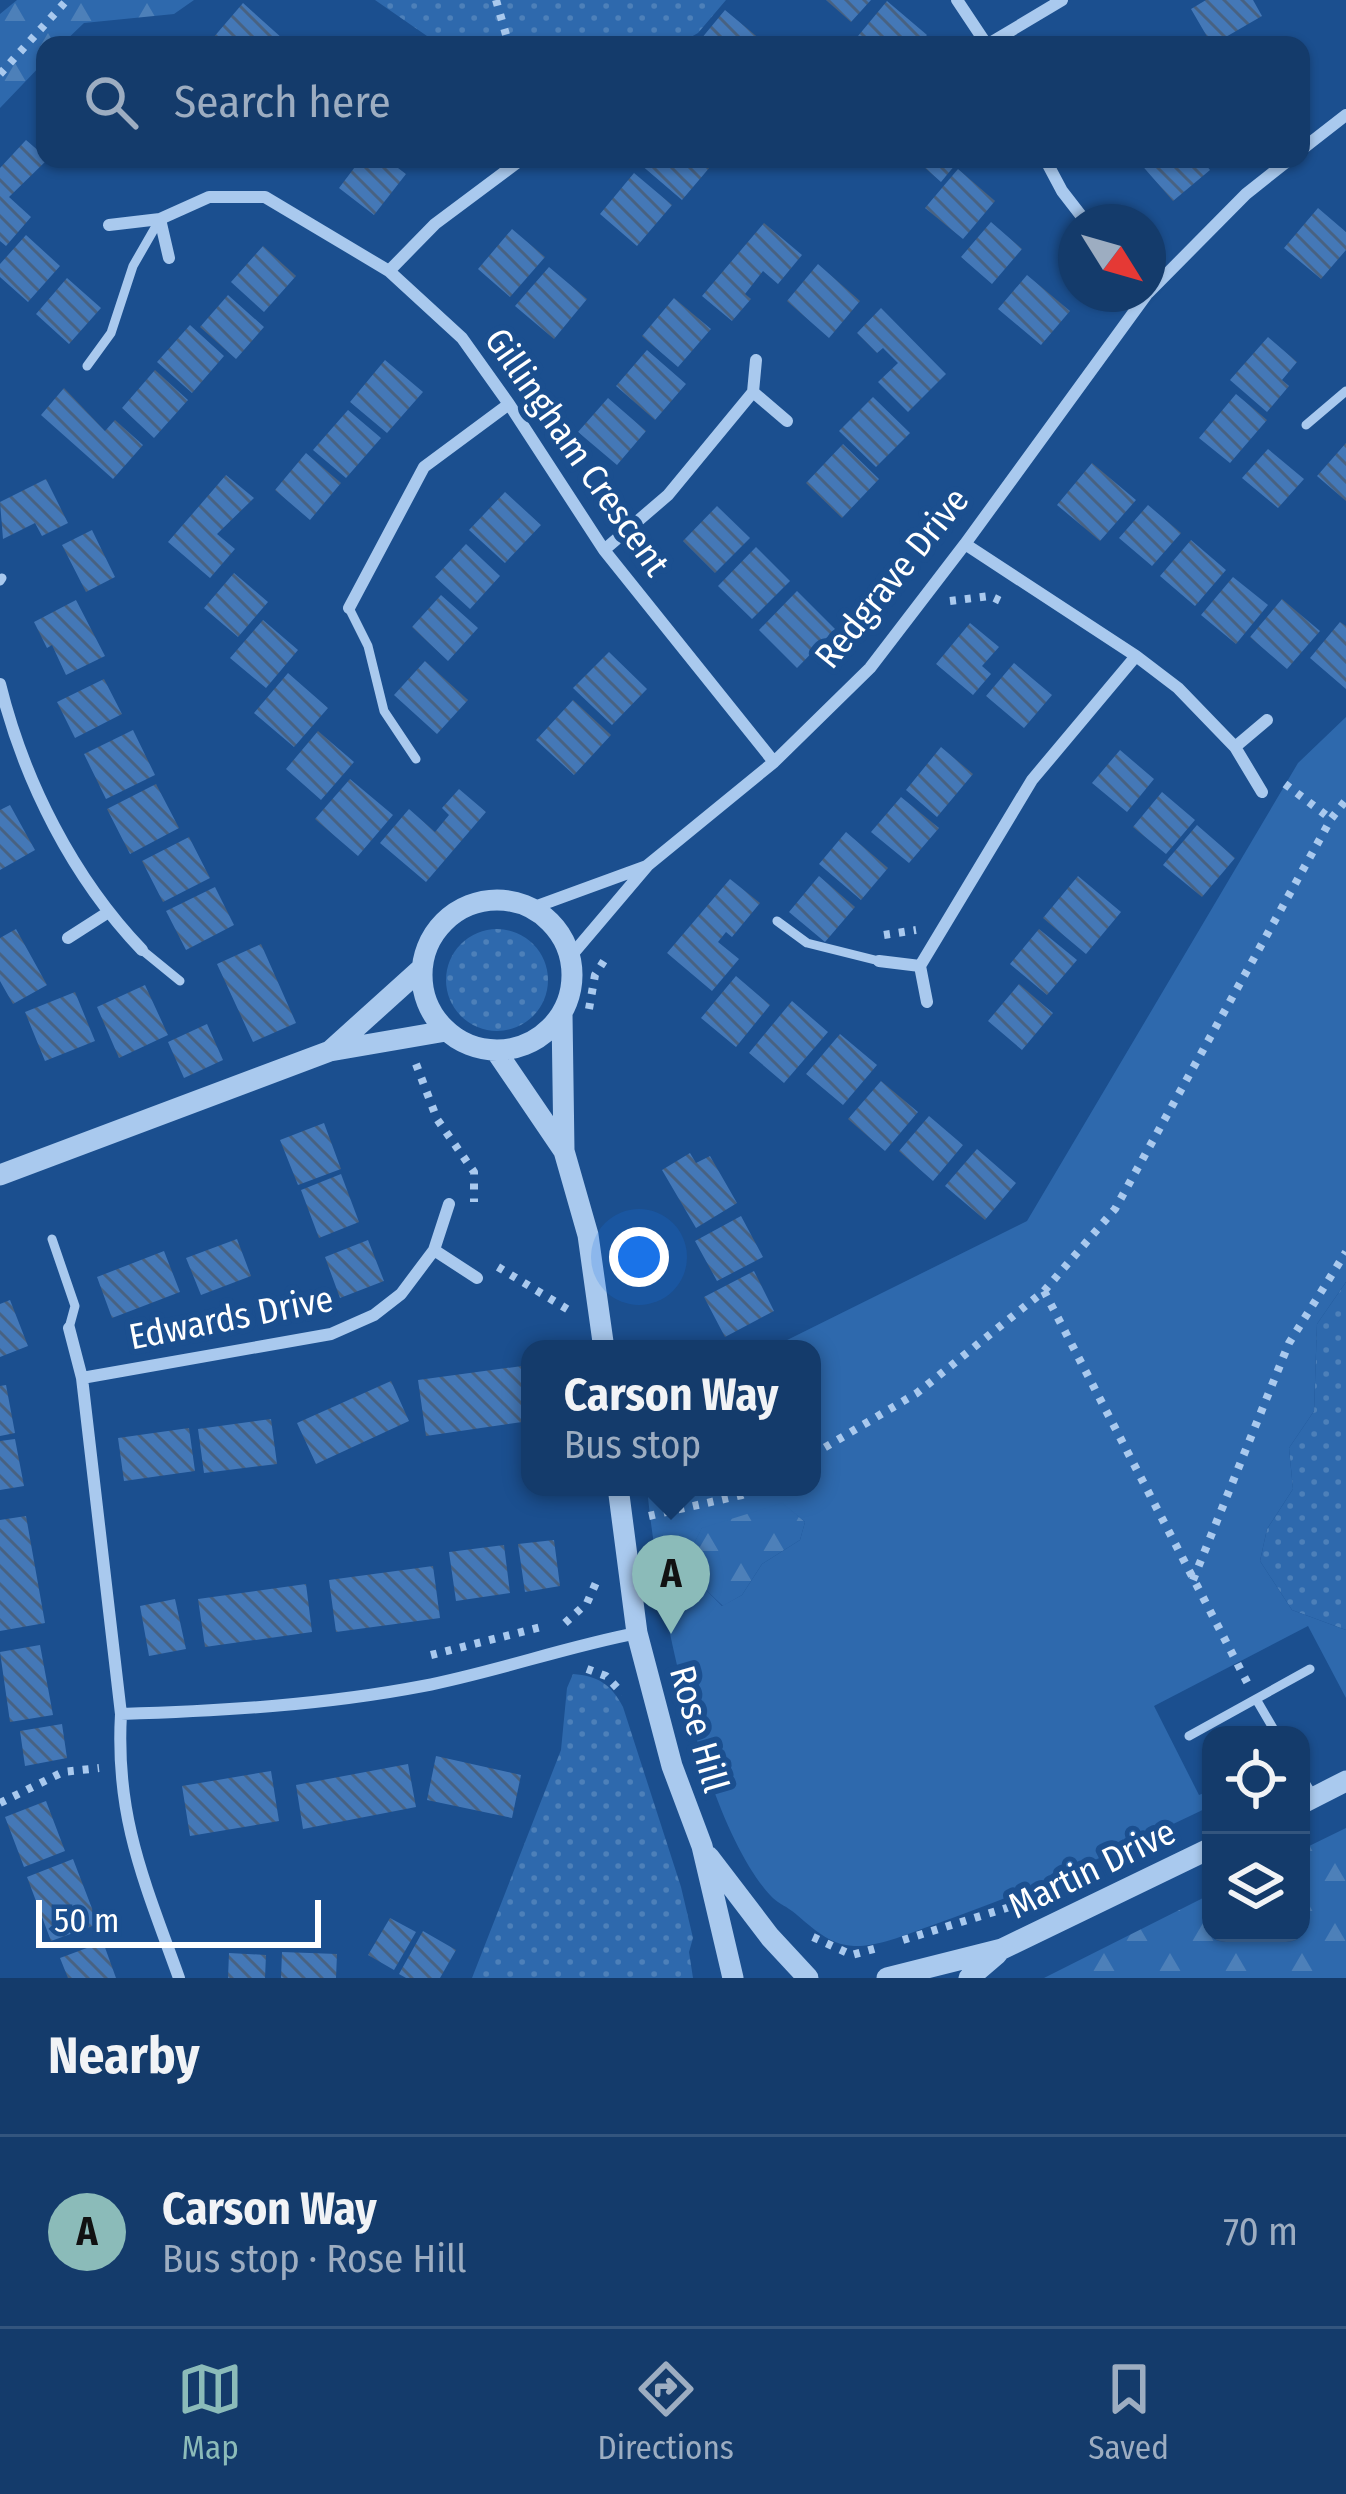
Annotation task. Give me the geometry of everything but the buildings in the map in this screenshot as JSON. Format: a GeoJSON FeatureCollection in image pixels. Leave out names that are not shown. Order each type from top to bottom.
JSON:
{"type":"FeatureCollection","features":[{"type":"Feature","properties":{"kind":"street"},"geometry":{"type":"LineString","coordinates":[[957,0],[981,36]]}},
{"type":"Feature","properties":{"kind":"street"},"geometry":{"type":"LineString","coordinates":[[1002,36],[1062,0]]}},
{"type":"Feature","properties":{"kind":"street"},"geometry":{"type":"LineString","coordinates":[[1310,143],[1346,115]]}},
{"type":"Feature","properties":{"kind":"street"},"geometry":{"type":"LineString","coordinates":[[389,271],[435,224],[510,168]]}},
{"type":"Feature","properties":{"kind":"street"},"geometry":{"type":"LineString","coordinates":[[1050,168],[1072,204]]}},
{"type":"Feature","properties":{"kind":"street","name":"Redgrave Drive"},"geometry":{"type":"LineString","coordinates":[[1166,273],[1279,168]]}},
{"type":"Feature","properties":{"kind":"street","name":"Gillingham Crescent"},"geometry":{"type":"LineString","coordinates":[[109,225],[160,219],[208,197],[266,197],[389,271],[462,338],[604,550],[774,762]]}},
{"type":"Feature","properties":{"kind":"street"},"geometry":{"type":"LineString","coordinates":[[160,219],[169,258]]}},
{"type":"Feature","properties":{"kind":"street","name":"Redgrave Drive"},"geometry":{"type":"LineString","coordinates":[[570,956],[648,866],[774,762],[870,668],[1133,312]]}},
{"type":"Feature","properties":{"kind":"street"},"geometry":{"type":"LineString","coordinates":[[604,550],[668,494],[753,392],[756,360]]}},
{"type":"Feature","properties":{"kind":"street"},"geometry":{"type":"LineString","coordinates":[[753,392],[787,421]]}},
{"type":"Feature","properties":{"kind":"street"},"geometry":{"type":"LineString","coordinates":[[349,608],[424,467],[509,404]]}},
{"type":"Feature","properties":{"kind":"street"},"geometry":{"type":"LineString","coordinates":[[965,544],[1178,688],[1235,746],[1262,792]]}},
{"type":"Feature","properties":{"kind":"street"},"geometry":{"type":"LineString","coordinates":[[927,1002],[920,966],[1032,780],[1136,656]]}},
{"type":"Feature","properties":{"kind":"street"},"geometry":{"type":"LineString","coordinates":[[0,684],[7,739],[106,913],[142,950]]}},
{"type":"Feature","properties":{"kind":"street"},"geometry":{"type":"LineString","coordinates":[[1235,746],[1267,720]]}},
{"type":"Feature","properties":{"kind":"street","name":"Redgrave Drive"},"geometry":{"type":"LineString","coordinates":[[329,1051],[422,968],[428,944],[461,909],[484,901],[532,908],[648,866]]}},
{"type":"Feature","properties":{"kind":"street"},"geometry":{"type":"LineString","coordinates":[[532,908],[562,937],[570,956],[569,995],[562,1014],[565,1151],[588,1235],[603,1340]]}},
{"type":"Feature","properties":{"kind":"street"},"geometry":{"type":"LineString","coordinates":[[68,938],[106,913]]}},
{"type":"Feature","properties":{"kind":"street"},"geometry":{"type":"LineString","coordinates":[[872,960],[920,966]]}},
{"type":"Feature","properties":{"kind":"street"},"geometry":{"type":"LineString","coordinates":[[422,968],[431,1013],[446,1031],[470,1046],[496,1051],[533,1040],[562,1014]]}},
{"type":"Feature","properties":{"kind":"street","name":"Redgrave Drive"},"geometry":{"type":"LineString","coordinates":[[0,1175],[329,1051],[446,1031]]}},
{"type":"Feature","properties":{"kind":"street"},"geometry":{"type":"LineString","coordinates":[[496,1051],[565,1151]]}},
{"type":"Feature","properties":{"kind":"street","name":"Edwards Drive"},"geometry":{"type":"LineString","coordinates":[[82,1378],[331,1334],[374,1315],[401,1294],[434,1250],[449,1204]]}},
{"type":"Feature","properties":{"kind":"street"},"geometry":{"type":"LineString","coordinates":[[434,1250],[477,1278]]}},
{"type":"Feature","properties":{"kind":"street","name":"Edwards Drive"},"geometry":{"type":"LineString","coordinates":[[69,1328],[82,1378],[121,1714],[118,1766],[129,1837],[178,1978]]}},
{"type":"Feature","properties":{"kind":"street","name":"Rose Hill"},"geometry":{"type":"LineString","coordinates":[[618,1496],[638,1633],[672,1766],[702,1846],[733,1978]]}},
{"type":"Feature","properties":{"kind":"street"},"geometry":{"type":"LineString","coordinates":[[121,1714],[209,1712],[424,1686],[638,1633]]}},
{"type":"Feature","properties":{"kind":"street"},"geometry":{"type":"LineString","coordinates":[[1310,1799],[1346,1781]]}},
{"type":"Feature","properties":{"kind":"street","name":"Rose Hill"},"geometry":{"type":"LineString","coordinates":[[702,1846],[770,1937],[808,1978]]}},
{"type":"Feature","properties":{"kind":"street","name":"Martin Drive"},"geometry":{"type":"LineString","coordinates":[[887,1978],[1002,1949],[1202,1852]]}},
{"type":"Feature","properties":{"kind":"street","name":"Martin Drive"},"geometry":{"type":"LineString","coordinates":[[969,1978],[1002,1949]]}},
{"type":"Feature","properties":{"kind":"lane"},"geometry":{"type":"LineString","coordinates":[[87,366],[111,333],[133,266],[160,219]]}},
{"type":"Feature","properties":{"kind":"lane"},"geometry":{"type":"LineString","coordinates":[[1306,425],[1346,391]]}},
{"type":"Feature","properties":{"kind":"lane"},"geometry":{"type":"LineString","coordinates":[[349,608],[368,646],[384,711],[416,759]]}},
{"type":"Feature","properties":{"kind":"lane"},"geometry":{"type":"LineString","coordinates":[[777,921],[807,943],[872,960]]}},
{"type":"Feature","properties":{"kind":"lane"},"geometry":{"type":"LineString","coordinates":[[142,950],[180,981]]}},
{"type":"Feature","properties":{"kind":"lane","name":"Edwards Drive"},"geometry":{"type":"LineString","coordinates":[[52,1239],[75,1306],[69,1328]]}},
{"type":"Feature","properties":{"kind":"lane"},"geometry":{"type":"LineString","coordinates":[[1189,1736],[1310,1669]]}},
{"type":"Feature","properties":{"kind":"lane"},"geometry":{"type":"LineString","coordinates":[[1256,1700],[1272,1726]]}},
{"type":"Feature","properties":{"kind":"path"},"geometry":{"type":"LineString","coordinates":[[0,74],[67,0]]}},
{"type":"Feature","properties":{"kind":"path"},"geometry":{"type":"LineString","coordinates":[[496,0],[506,36]]}},
{"type":"Feature","properties":{"kind":"path"},"geometry":{"type":"LineString","coordinates":[[935,616],[952,600],[990,596],[1023,612]]}},
{"type":"Feature","properties":{"kind":"path"},"geometry":{"type":"LineString","coordinates":[[821,1449],[916,1393],[1044,1291],[1115,1209],[1331,819],[1346,800]]}},
{"type":"Feature","properties":{"kind":"path"},"geometry":{"type":"LineString","coordinates":[[872,960],[881,935],[919,930],[930,916]]}},
{"type":"Feature","properties":{"kind":"path"},"geometry":{"type":"LineString","coordinates":[[587,1023],[595,975],[617,940]]}},
{"type":"Feature","properties":{"kind":"path"},"geometry":{"type":"LineString","coordinates":[[406,1041],[437,1119],[474,1172],[473,1207]]}},
{"type":"Feature","properties":{"kind":"path"},"geometry":{"type":"LineString","coordinates":[[1193,1580],[1289,1343],[1346,1252]]}},
{"type":"Feature","properties":{"kind":"path"},"geometry":{"type":"LineString","coordinates":[[477,1278],[491,1263],[576,1314],[576,1332]]}},
{"type":"Feature","properties":{"kind":"path"},"geometry":{"type":"LineString","coordinates":[[1044,1291],[1256,1700]]}},
{"type":"Feature","properties":{"kind":"path"},"geometry":{"type":"LineString","coordinates":[[645,1535],[642,1518],[742,1496]]}},
{"type":"Feature","properties":{"kind":"path"},"geometry":{"type":"LineString","coordinates":[[416,1659],[566,1623],[587,1603],[598,1582],[596,1558]]}},
{"type":"Feature","properties":{"kind":"path"},"geometry":{"type":"LineString","coordinates":[[577,1665],[607,1676],[622,1692],[630,1712]]}},
{"type":"Feature","properties":{"kind":"path"},"geometry":{"type":"LineString","coordinates":[[0,1803],[63,1772],[118,1766]]}},
{"type":"Feature","properties":{"kind":"path"},"geometry":{"type":"LineString","coordinates":[[805,1932],[852,1955],[1046,1892]]}},
{"type":"Feature","properties":{"kind":"green space"},"geometry":{"type":"Polygon","coordinates":[[[17,0],[194,0],[174,14],[84,23],[70,36],[36,36],[36,70],[0,108],[0,14],[17,0]]]}},
{"type":"Feature","properties":{"kind":"green space"},"geometry":{"type":"Polygon","coordinates":[[[375,0],[726,0],[693,36],[427,36],[375,0]]]}},
{"type":"Feature","properties":{"kind":"green space"},"geometry":{"type":"Polygon","coordinates":[[[1346,717],[1346,1282],[1317,1324],[1314,1411],[1289,1448],[1293,1489],[1267,1529],[1260,1561],[1292,1610],[1346,1630],[1346,1698],[1308,1626],[1154,1706],[1202,1794],[1202,1810],[1039,1884],[884,1942],[845,1945],[820,1934],[770,1895],[745,1860],[723,1814],[686,1701],[660,1584],[648,1496],[821,1496],[821,1340],[787,1340],[1027,1221],[1298,763],[1346,717]],[[782,1503],[702,1528],[688,1555],[706,1590],[722,1606],[742,1595],[762,1564],[800,1540],[805,1522],[782,1503]]]}},
{"type":"Feature","properties":{"kind":"green space"},"geometry":{"type":"Polygon","coordinates":[[[497,929],[526,937],[540,951],[548,980],[540,1009],[526,1023],[497,1031],[468,1023],[454,1009],[446,980],[454,951],[468,937],[497,929]]]}},
{"type":"Feature","properties":{"kind":"green space"},"geometry":{"type":"Polygon","coordinates":[[[1346,1282],[1346,1630],[1292,1610],[1260,1561],[1267,1529],[1293,1489],[1289,1448],[1314,1411],[1317,1324],[1346,1282]]]}},
{"type":"Feature","properties":{"kind":"green space"},"geometry":{"type":"Polygon","coordinates":[[[782,1502],[805,1522],[800,1540],[762,1564],[742,1595],[723,1606],[706,1590],[688,1555],[702,1527],[782,1502]]]}},
{"type":"Feature","properties":{"kind":"green space"},"geometry":{"type":"Polygon","coordinates":[[[573,1674],[603,1683],[623,1707],[681,1887],[693,1938],[689,1952],[693,1978],[472,1978],[561,1750],[567,1688],[573,1674]]]}},
{"type":"Feature","properties":{"kind":"green space"},"geometry":{"type":"Polygon","coordinates":[[[1346,1828],[1346,1978],[1044,1978],[1202,1899],[1202,1942],[1310,1942],[1310,1846],[1346,1828]]]}},
{"type":"Feature","properties":{"kind":"place","name":"Carson Way"},"geometry":{"type":"Point","coordinates":[671,1634]}}]}
